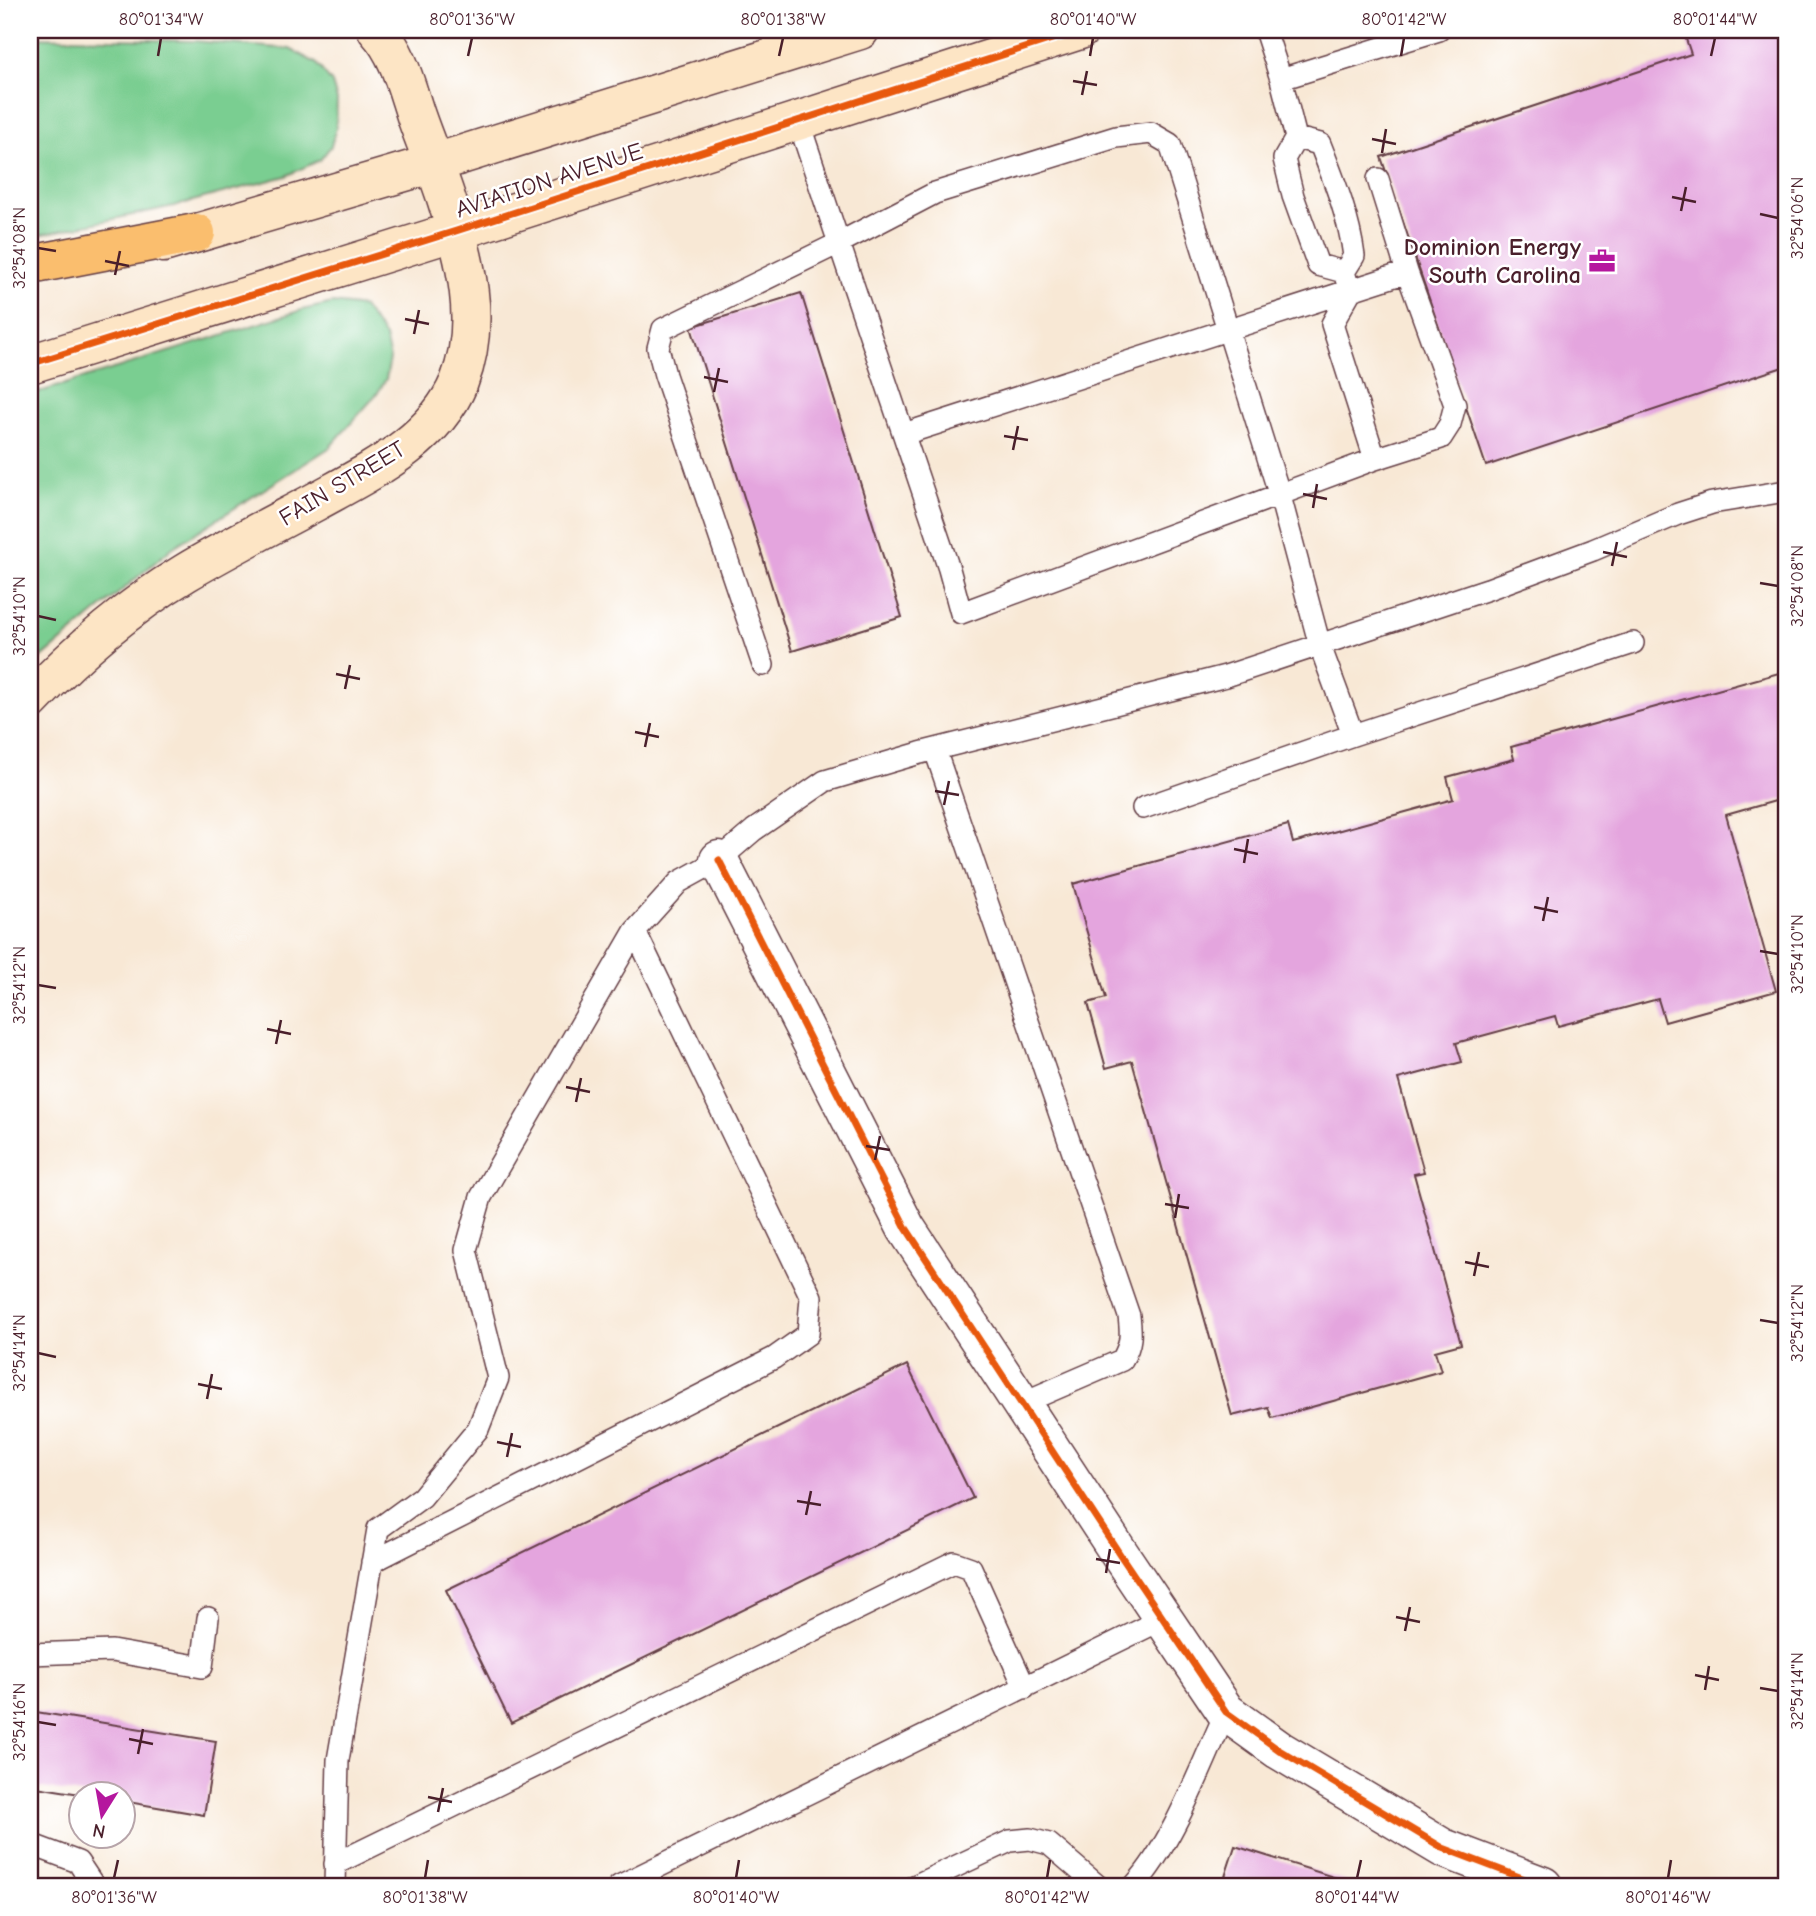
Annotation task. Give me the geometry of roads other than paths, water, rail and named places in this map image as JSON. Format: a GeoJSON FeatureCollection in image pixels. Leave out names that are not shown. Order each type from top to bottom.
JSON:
{"type":"FeatureCollection","features":[{"type":"Feature","properties":{"kind":"highway"},"geometry":{"type":"LineString","coordinates":[[30,265],[196,233]]}},
{"type":"Feature","properties":{"kind":"street","name":"FAIN STREET"},"geometry":{"type":"LineString","coordinates":[[30,701],[62,667],[114,622],[184,574],[386,463],[424,432],[444,409],[454,391],[466,352],[472,314],[470,284],[435,163],[399,65],[377,30]]}},
{"type":"Feature","properties":{"kind":"street","name":"AVIATION AVENUE"},"geometry":{"type":"LineString","coordinates":[[30,285],[435,163],[775,43],[860,30]]}},
{"type":"Feature","properties":{"kind":"street","name":"AVIATION AVENUE"},"geometry":{"type":"LineString","coordinates":[[30,364],[456,231],[1080,30]]}},
{"type":"Feature","properties":{"kind":"street"},"geometry":{"type":"LineString","coordinates":[[719,860],[906,1228],[1226,1712],[1279,1750],[1443,1849],[1543,1886]]}},
{"type":"Feature","properties":{"kind":"lane"},"geometry":{"type":"LineString","coordinates":[[1265,30],[1296,138],[1284,159],[1293,196],[1318,265],[1347,282]]}},
{"type":"Feature","properties":{"kind":"lane"},"geometry":{"type":"LineString","coordinates":[[1281,79],[1439,30]]}},
{"type":"Feature","properties":{"kind":"lane"},"geometry":{"type":"LineString","coordinates":[[799,120],[949,569],[961,613],[1375,459],[1441,438],[1450,424],[1455,405],[1407,272],[1378,179]]}},
{"type":"Feature","properties":{"kind":"lane"},"geometry":{"type":"LineString","coordinates":[[764,665],[665,375],[658,348],[663,329],[935,193],[1116,137],[1151,133],[1170,144],[1280,496],[1320,646],[1353,735]]}},
{"type":"Feature","properties":{"kind":"lane"},"geometry":{"type":"LineString","coordinates":[[1296,138],[1320,144],[1352,237],[1354,256],[1332,324],[1375,459]]}},
{"type":"Feature","properties":{"kind":"lane"},"geometry":{"type":"LineString","coordinates":[[904,434],[1228,331],[1347,282],[1407,272]]}},
{"type":"Feature","properties":{"kind":"lane"},"geometry":{"type":"LineString","coordinates":[[335,1886],[338,1760],[377,1529],[422,1497],[478,1429],[498,1378],[466,1250],[481,1196],[635,932],[679,882],[719,860],[754,830],[825,782],[935,750],[1226,676],[1320,646],[1581,554],[1678,513],[1712,503],[1786,491]]}},
{"type":"Feature","properties":{"kind":"lane"},"geometry":{"type":"LineString","coordinates":[[1143,808],[1353,735],[1633,643]]}},
{"type":"Feature","properties":{"kind":"lane"},"geometry":{"type":"LineString","coordinates":[[935,750],[1129,1316],[1132,1336],[1122,1360],[1020,1404]]}},
{"type":"Feature","properties":{"kind":"lane"},"geometry":{"type":"LineString","coordinates":[[372,1562],[774,1358],[808,1334],[811,1297],[635,932]]}},
{"type":"Feature","properties":{"kind":"lane"},"geometry":{"type":"LineString","coordinates":[[335,1864],[954,1563],[971,1568],[1025,1688]]}},
{"type":"Feature","properties":{"kind":"lane"},"geometry":{"type":"LineString","coordinates":[[30,1654],[112,1651],[202,1667],[208,1618]]}},
{"type":"Feature","properties":{"kind":"lane"},"geometry":{"type":"LineString","coordinates":[[619,1886],[1163,1619]]}},
{"type":"Feature","properties":{"kind":"lane"},"geometry":{"type":"LineString","coordinates":[[1134,1886],[1148,1871],[1176,1819],[1226,1712]]}},
{"type":"Feature","properties":{"kind":"lane"},"geometry":{"type":"LineString","coordinates":[[914,1886],[1010,1841],[1030,1839],[1049,1844],[1098,1886]]}},
{"type":"Feature","properties":{"kind":"lane"},"geometry":{"type":"LineString","coordinates":[[30,1844],[78,1862],[94,1886]]}},
{"type":"Feature","properties":{"kind":"place","name":"Dominion Energy South Carolina"},"geometry":{"type":"Point","coordinates":[1602,261]}}]}
